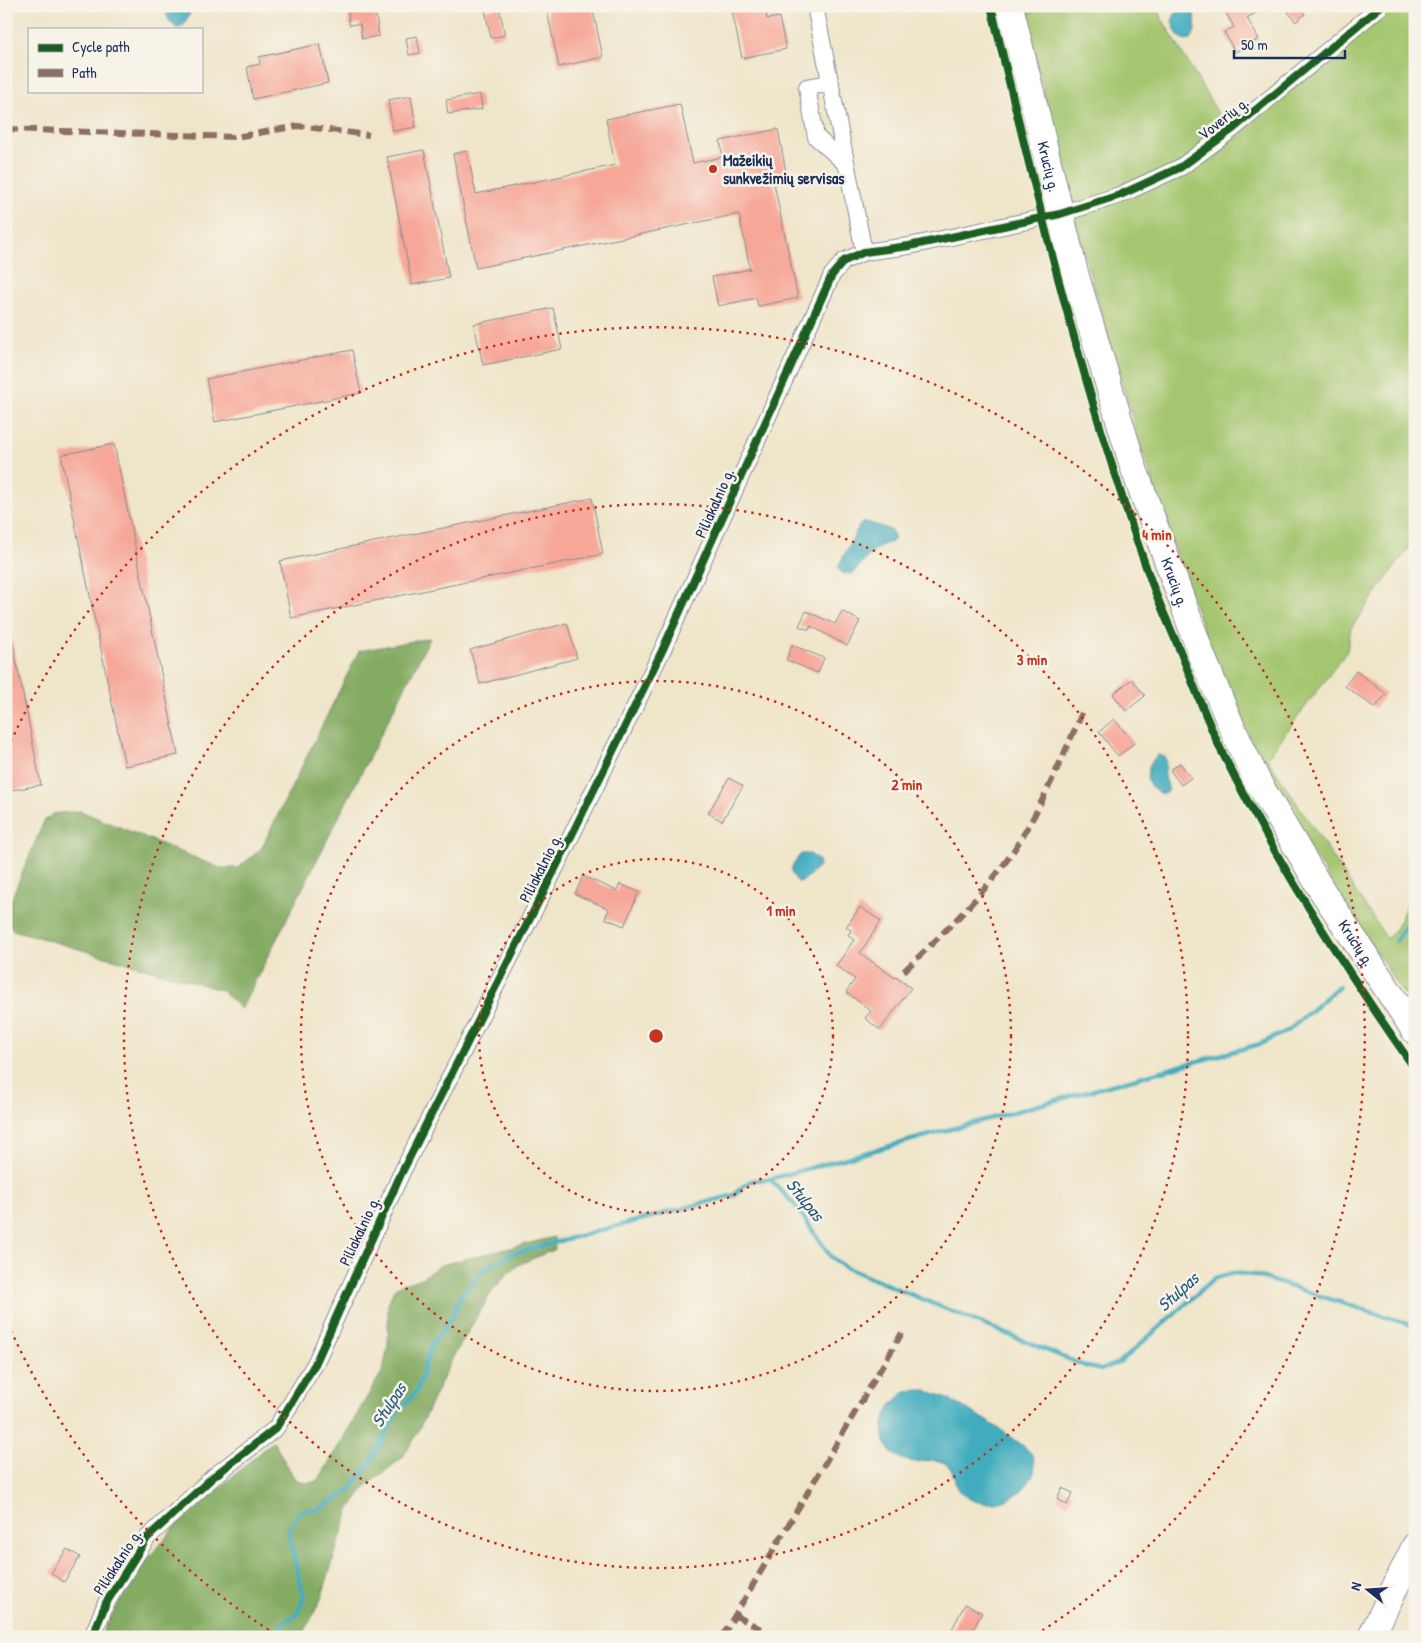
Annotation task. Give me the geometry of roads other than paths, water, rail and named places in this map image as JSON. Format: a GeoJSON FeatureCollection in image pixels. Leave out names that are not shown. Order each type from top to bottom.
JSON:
{"type":"FeatureCollection","features":[{"type":"Feature","properties":{"kind":"main road","name":"Krucių g."},"geometry":{"type":"LineString","coordinates":[[1010,6],[1075,273],[1133,466],[1202,656],[1233,730],[1257,780],[1316,881],[1415,1031]]}},
{"type":"Feature","properties":{"kind":"main road"},"geometry":{"type":"LineString","coordinates":[[1370,1637],[1415,1546]]}},
{"type":"Feature","properties":{"kind":"street","name":"Voverių g."},"geometry":{"type":"LineString","coordinates":[[1060,214],[1120,195],[1181,167],[1234,128],[1381,6]]}},
{"type":"Feature","properties":{"kind":"street"},"geometry":{"type":"LineString","coordinates":[[808,7],[831,83],[864,252]]}},
{"type":"Feature","properties":{"kind":"street"},"geometry":{"type":"LineString","coordinates":[[831,83],[807,87],[814,129],[816,137],[847,165]]}},
{"type":"Feature","properties":{"kind":"street","name":"Piliakalnio g."},"geometry":{"type":"LineString","coordinates":[[92,1637],[106,1603],[147,1538],[214,1477],[276,1428],[315,1364],[401,1174],[558,863],[662,651],[832,275],[844,261],[864,252],[909,246],[1060,214]]}},
{"type":"Feature","properties":{"kind":"water"},"geometry":{"type":"Polygon","coordinates":[[[166,6],[194,6],[183,26],[177,28],[168,19],[166,6]]]}},
{"type":"Feature","properties":{"kind":"water"},"geometry":{"type":"Polygon","coordinates":[[[1190,8],[1196,24],[1190,40],[1180,37],[1172,21],[1175,14],[1190,8]]]}},
{"type":"Feature","properties":{"kind":"water"},"geometry":{"type":"Polygon","coordinates":[[[867,522],[891,530],[895,538],[892,542],[875,550],[852,574],[842,573],[838,569],[839,565],[859,526],[867,522]]]}},
{"type":"Feature","properties":{"kind":"water"},"geometry":{"type":"Polygon","coordinates":[[[1158,755],[1164,756],[1166,761],[1165,776],[1168,792],[1163,794],[1152,787],[1147,777],[1150,765],[1158,755]]]}},
{"type":"Feature","properties":{"kind":"water"},"geometry":{"type":"Polygon","coordinates":[[[801,854],[810,854],[818,860],[819,867],[803,881],[798,882],[792,868],[801,854]]]}},
{"type":"Feature","properties":{"kind":"water"},"geometry":{"type":"Polygon","coordinates":[[[922,1390],[937,1394],[957,1404],[1004,1432],[1027,1449],[1034,1459],[1035,1466],[1032,1476],[1025,1487],[1013,1497],[998,1503],[978,1502],[968,1498],[960,1491],[951,1469],[946,1464],[933,1460],[909,1461],[893,1453],[885,1440],[884,1424],[886,1415],[890,1407],[906,1391],[922,1390]]]}},
{"type":"Feature","properties":{"kind":"waterway"},"geometry":{"type":"LineString","coordinates":[[1396,941],[1411,918],[1415,907]]}},
{"type":"Feature","properties":{"kind":"waterway"},"geometry":{"type":"LineString","coordinates":[[770,1179],[1260,1044],[1289,1030],[1339,986]]}},
{"type":"Feature","properties":{"kind":"waterway","name":"Stulpas"},"geometry":{"type":"LineString","coordinates":[[275,1637],[285,1621],[297,1615],[304,1597],[288,1532],[300,1511],[319,1509],[349,1491],[371,1462],[397,1412],[417,1391],[431,1345],[449,1323],[462,1294],[487,1267],[511,1254],[734,1195],[746,1184],[754,1180],[770,1179],[795,1205],[831,1257],[844,1267],[1085,1366],[1101,1370],[1120,1362],[1215,1278],[1233,1273],[1254,1275],[1415,1326]]}},
{"type":"Feature","properties":{"kind":"place","name":"Mažeikių sunkvežimių servisas"},"geometry":{"type":"Point","coordinates":[713,169]}}]}
